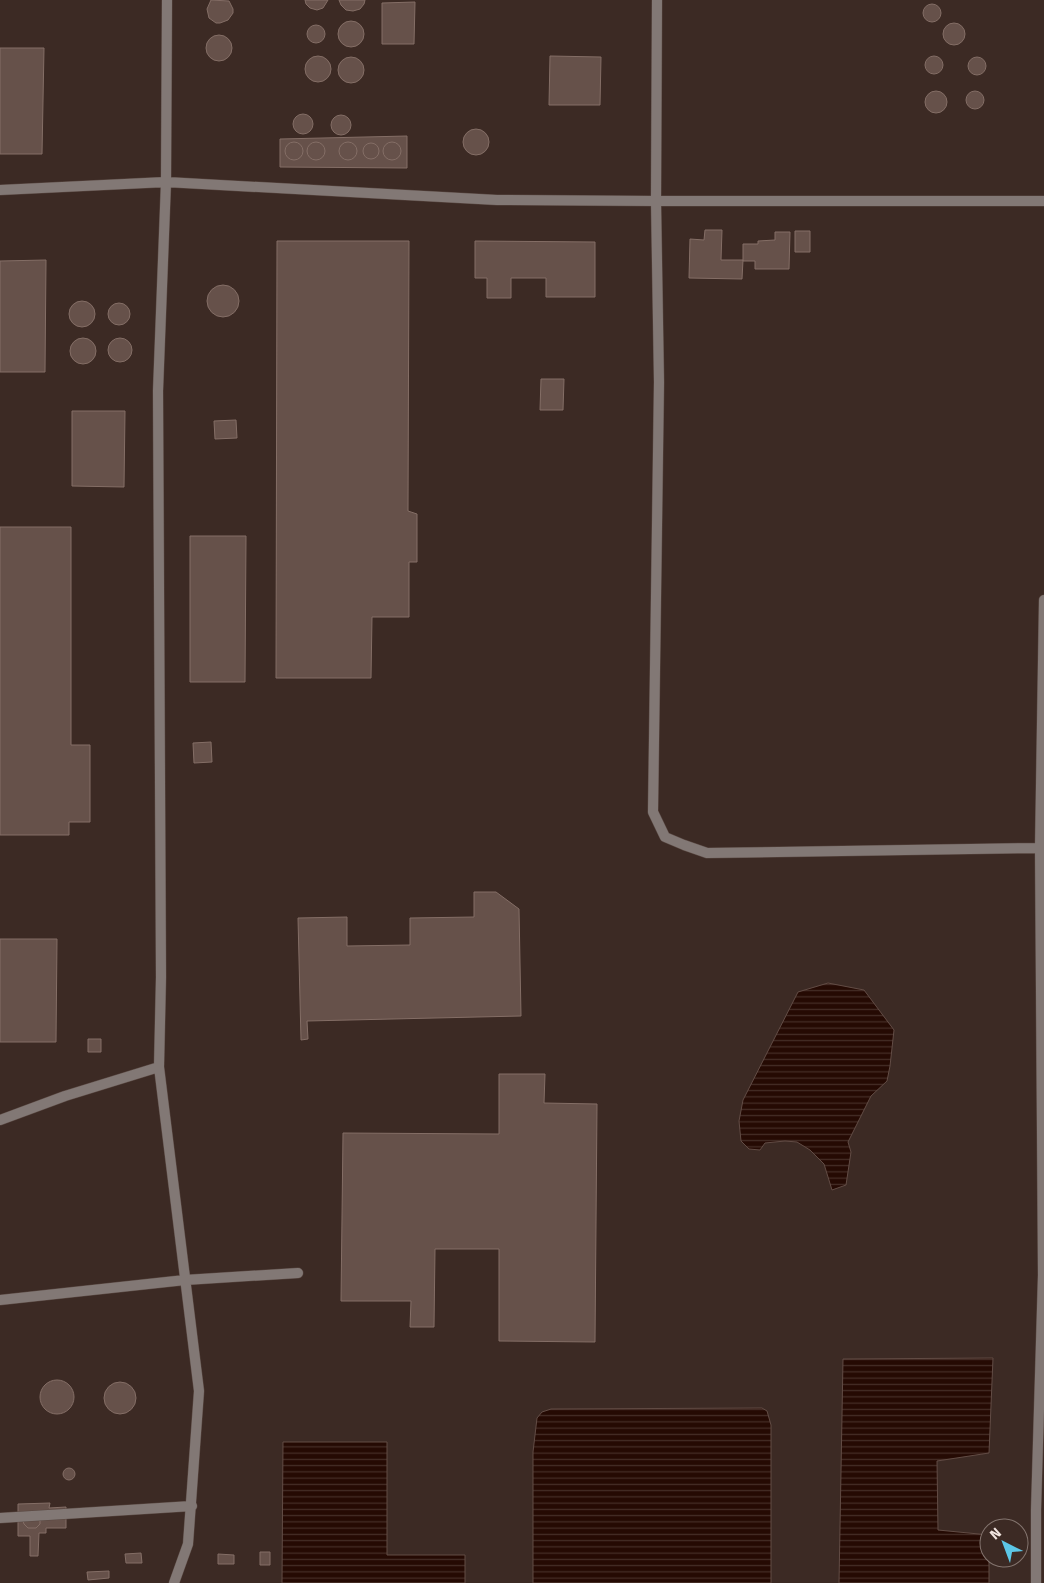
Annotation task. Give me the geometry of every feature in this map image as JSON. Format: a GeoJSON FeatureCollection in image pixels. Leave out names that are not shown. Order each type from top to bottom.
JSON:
{"type":"FeatureCollection","features":[{"type":"Feature","properties":{"kind":"lane"},"geometry":{"type":"LineString","coordinates":[[167,0],[166,182],[158,391],[161,967],[159,1067],[199,1391],[188,1544],[174,1583]]}},
{"type":"Feature","properties":{"kind":"lane"},"geometry":{"type":"LineString","coordinates":[[657,0],[656,202],[658,382],[653,812],[666,837],[707,853],[1042,848]]}},
{"type":"Feature","properties":{"kind":"lane"},"geometry":{"type":"LineString","coordinates":[[0,190],[166,182],[497,200],[656,202],[1044,200]]}},
{"type":"Feature","properties":{"kind":"lane"},"geometry":{"type":"LineString","coordinates":[[1036,1583],[1040,1511],[1043,1275],[1042,848],[1044,600]]}},
{"type":"Feature","properties":{"kind":"lane"},"geometry":{"type":"LineString","coordinates":[[0,1120],[65,1096],[159,1067]]}},
{"type":"Feature","properties":{"kind":"lane"},"geometry":{"type":"LineString","coordinates":[[0,1300],[185,1280],[298,1273]]}},
{"type":"Feature","properties":{"kind":"lane"},"geometry":{"type":"LineString","coordinates":[[0,1518],[192,1506]]}},
{"type":"Feature","properties":{"kind":"shaded area"},"geometry":{"type":"Polygon","coordinates":[[[828,983],[864,990],[894,1030],[887,1081],[871,1096],[848,1142],[851,1152],[846,1185],[832,1190],[824,1164],[810,1150],[797,1142],[785,1141],[765,1143],[760,1150],[749,1149],[741,1141],[739,1121],[743,1100],[798,992],[828,983]]]}},
{"type":"Feature","properties":{"kind":"shaded area"},"geometry":{"type":"Polygon","coordinates":[[[993,1358],[989,1453],[937,1461],[938,1530],[979,1534],[979,1568],[989,1568],[989,1583],[839,1583],[843,1359],[993,1358]]]}},
{"type":"Feature","properties":{"kind":"shaded area"},"geometry":{"type":"Polygon","coordinates":[[[762,1408],[767,1411],[771,1425],[771,1583],[533,1583],[533,1452],[537,1418],[542,1412],[551,1409],[762,1408]]]}},
{"type":"Feature","properties":{"kind":"shaded area"},"geometry":{"type":"Polygon","coordinates":[[[283,1442],[387,1442],[387,1555],[465,1555],[465,1583],[282,1583],[283,1442]]]}},
{"type":"Feature","properties":{"kind":"building"},"geometry":{"type":"Polygon","coordinates":[[[211,0],[229,1],[233,13],[228,20],[216,23],[209,18],[207,9],[211,0]]]}},
{"type":"Feature","properties":{"kind":"building"},"geometry":{"type":"Polygon","coordinates":[[[305,0],[328,0],[323,8],[317,10],[310,8],[305,0]]]}},
{"type":"Feature","properties":{"kind":"building"},"geometry":{"type":"Polygon","coordinates":[[[339,0],[365,0],[360,9],[353,11],[346,10],[339,0]]]}},
{"type":"Feature","properties":{"kind":"building"},"geometry":{"type":"Polygon","coordinates":[[[415,2],[414,44],[382,44],[382,3],[415,2]]]}},
{"type":"Feature","properties":{"kind":"building"},"geometry":{"type":"Polygon","coordinates":[[[932,4],[938,7],[941,13],[938,19],[932,22],[926,19],[923,13],[926,7],[932,4]]]}},
{"type":"Feature","properties":{"kind":"building"},"geometry":{"type":"Polygon","coordinates":[[[351,21],[360,25],[364,34],[360,43],[351,47],[342,43],[338,34],[342,25],[351,21]]]}},
{"type":"Feature","properties":{"kind":"building"},"geometry":{"type":"Polygon","coordinates":[[[954,23],[962,26],[965,34],[962,42],[954,45],[946,42],[943,34],[946,26],[954,23]]]}},
{"type":"Feature","properties":{"kind":"building"},"geometry":{"type":"Polygon","coordinates":[[[316,25],[322,28],[325,34],[322,40],[316,43],[310,40],[307,34],[310,28],[316,25]]]}},
{"type":"Feature","properties":{"kind":"building"},"geometry":{"type":"Polygon","coordinates":[[[219,35],[228,39],[232,48],[228,57],[219,61],[210,57],[206,48],[210,39],[219,35]]]}},
{"type":"Feature","properties":{"kind":"building"},"geometry":{"type":"Polygon","coordinates":[[[0,48],[44,48],[42,154],[0,154],[0,48]]]}},
{"type":"Feature","properties":{"kind":"building"},"geometry":{"type":"Polygon","coordinates":[[[318,56],[327,60],[331,69],[327,78],[318,82],[309,78],[305,69],[309,60],[318,56]]]}},
{"type":"Feature","properties":{"kind":"building"},"geometry":{"type":"Polygon","coordinates":[[[550,56],[601,57],[600,105],[549,105],[550,56]]]}},
{"type":"Feature","properties":{"kind":"building"},"geometry":{"type":"Polygon","coordinates":[[[934,56],[940,59],[943,65],[940,71],[934,74],[928,71],[925,65],[928,59],[934,56]]]}},
{"type":"Feature","properties":{"kind":"building"},"geometry":{"type":"Polygon","coordinates":[[[351,57],[360,61],[364,70],[360,79],[351,83],[342,79],[338,70],[342,61],[351,57]]]}},
{"type":"Feature","properties":{"kind":"building"},"geometry":{"type":"Polygon","coordinates":[[[973,57],[981,57],[986,62],[984,73],[973,75],[968,70],[968,62],[973,57]]]}},
{"type":"Feature","properties":{"kind":"building"},"geometry":{"type":"Polygon","coordinates":[[[936,91],[944,94],[947,102],[944,110],[936,113],[928,110],[925,102],[928,94],[936,91]]]}},
{"type":"Feature","properties":{"kind":"building"},"geometry":{"type":"Polygon","coordinates":[[[971,91],[979,91],[984,96],[982,107],[971,109],[966,104],[966,96],[971,91]]]}},
{"type":"Feature","properties":{"kind":"building"},"geometry":{"type":"Polygon","coordinates":[[[303,114],[310,117],[313,124],[310,131],[303,134],[296,131],[293,124],[296,117],[303,114]]]}},
{"type":"Feature","properties":{"kind":"building"},"geometry":{"type":"Polygon","coordinates":[[[341,115],[348,118],[351,125],[348,132],[341,135],[334,132],[331,125],[334,118],[341,115]]]}},
{"type":"Feature","properties":{"kind":"building"},"geometry":{"type":"Polygon","coordinates":[[[476,129],[485,133],[489,142],[485,151],[476,155],[467,151],[463,142],[467,133],[476,129]]]}},
{"type":"Feature","properties":{"kind":"building"},"geometry":{"type":"Polygon","coordinates":[[[407,136],[407,168],[280,167],[280,139],[407,136]]]}},
{"type":"Feature","properties":{"kind":"building"},"geometry":{"type":"Polygon","coordinates":[[[294,142],[300,145],[303,151],[300,157],[294,160],[288,157],[285,151],[288,145],[294,142]]]}},
{"type":"Feature","properties":{"kind":"building"},"geometry":{"type":"Polygon","coordinates":[[[316,142],[322,145],[325,151],[322,157],[316,160],[310,157],[307,151],[310,145],[316,142]]]}},
{"type":"Feature","properties":{"kind":"building"},"geometry":{"type":"Polygon","coordinates":[[[348,142],[354,145],[357,151],[354,157],[348,160],[342,157],[339,151],[342,145],[348,142]]]}},
{"type":"Feature","properties":{"kind":"building"},"geometry":{"type":"Polygon","coordinates":[[[392,142],[398,145],[401,151],[398,157],[392,160],[386,157],[383,151],[386,145],[392,142]]]}},
{"type":"Feature","properties":{"kind":"building"},"geometry":{"type":"Polygon","coordinates":[[[368,143],[374,143],[379,148],[377,157],[368,159],[363,154],[363,148],[368,143]]]}},
{"type":"Feature","properties":{"kind":"building"},"geometry":{"type":"Polygon","coordinates":[[[705,230],[722,230],[721,260],[743,260],[742,279],[689,278],[690,239],[704,240],[705,230]]]}},
{"type":"Feature","properties":{"kind":"building"},"geometry":{"type":"Polygon","coordinates":[[[795,231],[810,231],[810,252],[795,252],[795,231]]]}},
{"type":"Feature","properties":{"kind":"building"},"geometry":{"type":"Polygon","coordinates":[[[775,232],[790,232],[789,269],[755,269],[755,261],[743,261],[743,244],[758,244],[758,241],[775,240],[775,232]]]}},
{"type":"Feature","properties":{"kind":"building"},"geometry":{"type":"Polygon","coordinates":[[[277,241],[409,241],[408,511],[417,514],[417,562],[409,562],[409,617],[372,617],[371,678],[276,678],[277,241]]]}},
{"type":"Feature","properties":{"kind":"building"},"geometry":{"type":"Polygon","coordinates":[[[475,241],[595,242],[595,297],[546,297],[546,278],[511,278],[511,298],[487,298],[487,278],[475,278],[475,241]]]}},
{"type":"Feature","properties":{"kind":"building"},"geometry":{"type":"Polygon","coordinates":[[[46,260],[45,372],[0,372],[0,261],[46,260]]]}},
{"type":"Feature","properties":{"kind":"building"},"geometry":{"type":"Polygon","coordinates":[[[223,285],[235,289],[239,301],[235,313],[223,317],[211,313],[207,301],[211,289],[223,285]]]}},
{"type":"Feature","properties":{"kind":"building"},"geometry":{"type":"Polygon","coordinates":[[[82,301],[91,305],[95,314],[91,323],[82,327],[73,323],[69,314],[73,305],[82,301]]]}},
{"type":"Feature","properties":{"kind":"building"},"geometry":{"type":"Polygon","coordinates":[[[115,303],[123,303],[130,310],[130,318],[123,325],[115,325],[108,318],[108,310],[115,303]]]}},
{"type":"Feature","properties":{"kind":"building"},"geometry":{"type":"Polygon","coordinates":[[[83,338],[92,342],[96,351],[92,360],[83,364],[74,360],[70,351],[74,342],[83,338]]]}},
{"type":"Feature","properties":{"kind":"building"},"geometry":{"type":"Polygon","coordinates":[[[120,338],[129,341],[132,350],[129,359],[120,362],[111,359],[108,350],[111,341],[120,338]]]}},
{"type":"Feature","properties":{"kind":"building"},"geometry":{"type":"Polygon","coordinates":[[[541,379],[564,379],[563,410],[540,410],[541,379]]]}},
{"type":"Feature","properties":{"kind":"building"},"geometry":{"type":"Polygon","coordinates":[[[72,411],[125,411],[124,487],[72,486],[72,411]]]}},
{"type":"Feature","properties":{"kind":"building"},"geometry":{"type":"Polygon","coordinates":[[[236,420],[237,438],[215,439],[214,421],[236,420]]]}},
{"type":"Feature","properties":{"kind":"building"},"geometry":{"type":"Polygon","coordinates":[[[0,527],[71,527],[71,745],[90,745],[90,822],[69,822],[69,835],[0,835],[0,527]]]}},
{"type":"Feature","properties":{"kind":"building"},"geometry":{"type":"Polygon","coordinates":[[[190,536],[246,536],[245,682],[190,682],[190,536]]]}},
{"type":"Feature","properties":{"kind":"building"},"geometry":{"type":"Polygon","coordinates":[[[211,742],[212,762],[194,763],[193,743],[211,742]]]}},
{"type":"Feature","properties":{"kind":"building"},"geometry":{"type":"Polygon","coordinates":[[[474,892],[496,892],[519,909],[521,1016],[307,1021],[308,1039],[301,1040],[298,918],[347,917],[347,946],[410,945],[410,918],[474,917],[474,892]]]}},
{"type":"Feature","properties":{"kind":"building"},"geometry":{"type":"Polygon","coordinates":[[[0,939],[57,939],[56,1042],[0,1042],[0,939]]]}},
{"type":"Feature","properties":{"kind":"building"},"geometry":{"type":"Polygon","coordinates":[[[88,1039],[101,1039],[101,1052],[88,1052],[88,1039]]]}},
{"type":"Feature","properties":{"kind":"building"},"geometry":{"type":"Polygon","coordinates":[[[499,1074],[545,1074],[544,1103],[597,1104],[595,1342],[499,1341],[499,1249],[435,1249],[434,1327],[410,1327],[411,1301],[341,1301],[343,1133],[499,1134],[499,1074]]]}},
{"type":"Feature","properties":{"kind":"building"},"geometry":{"type":"Polygon","coordinates":[[[57,1380],[69,1385],[74,1397],[69,1409],[57,1414],[45,1409],[40,1397],[45,1385],[57,1380]]]}},
{"type":"Feature","properties":{"kind":"building"},"geometry":{"type":"Polygon","coordinates":[[[120,1382],[126,1383],[131,1387],[135,1392],[135,1404],[131,1409],[126,1413],[120,1414],[114,1413],[109,1409],[105,1404],[104,1398],[105,1392],[109,1387],[114,1383],[120,1382]]]}},
{"type":"Feature","properties":{"kind":"building"},"geometry":{"type":"Polygon","coordinates":[[[69,1468],[75,1474],[69,1480],[63,1474],[69,1468]]]}},
{"type":"Feature","properties":{"kind":"building"},"geometry":{"type":"Polygon","coordinates":[[[50,1503],[49,1508],[66,1507],[66,1528],[46,1528],[46,1533],[39,1533],[38,1556],[30,1556],[30,1536],[18,1536],[18,1504],[50,1503]]]}},
{"type":"Feature","properties":{"kind":"building"},"geometry":{"type":"Polygon","coordinates":[[[40,1518],[40,1524],[36,1528],[28,1528],[23,1521],[40,1518]]]}},
{"type":"Feature","properties":{"kind":"building"},"geometry":{"type":"Polygon","coordinates":[[[260,1552],[270,1552],[270,1565],[260,1565],[260,1552]]]}},
{"type":"Feature","properties":{"kind":"building"},"geometry":{"type":"Polygon","coordinates":[[[141,1553],[142,1563],[126,1563],[125,1554],[141,1553]]]}},
{"type":"Feature","properties":{"kind":"building"},"geometry":{"type":"Polygon","coordinates":[[[218,1554],[234,1555],[234,1564],[218,1564],[218,1554]]]}},
{"type":"Feature","properties":{"kind":"building"},"geometry":{"type":"Polygon","coordinates":[[[109,1571],[109,1578],[88,1580],[87,1572],[109,1571]]]}}]}
